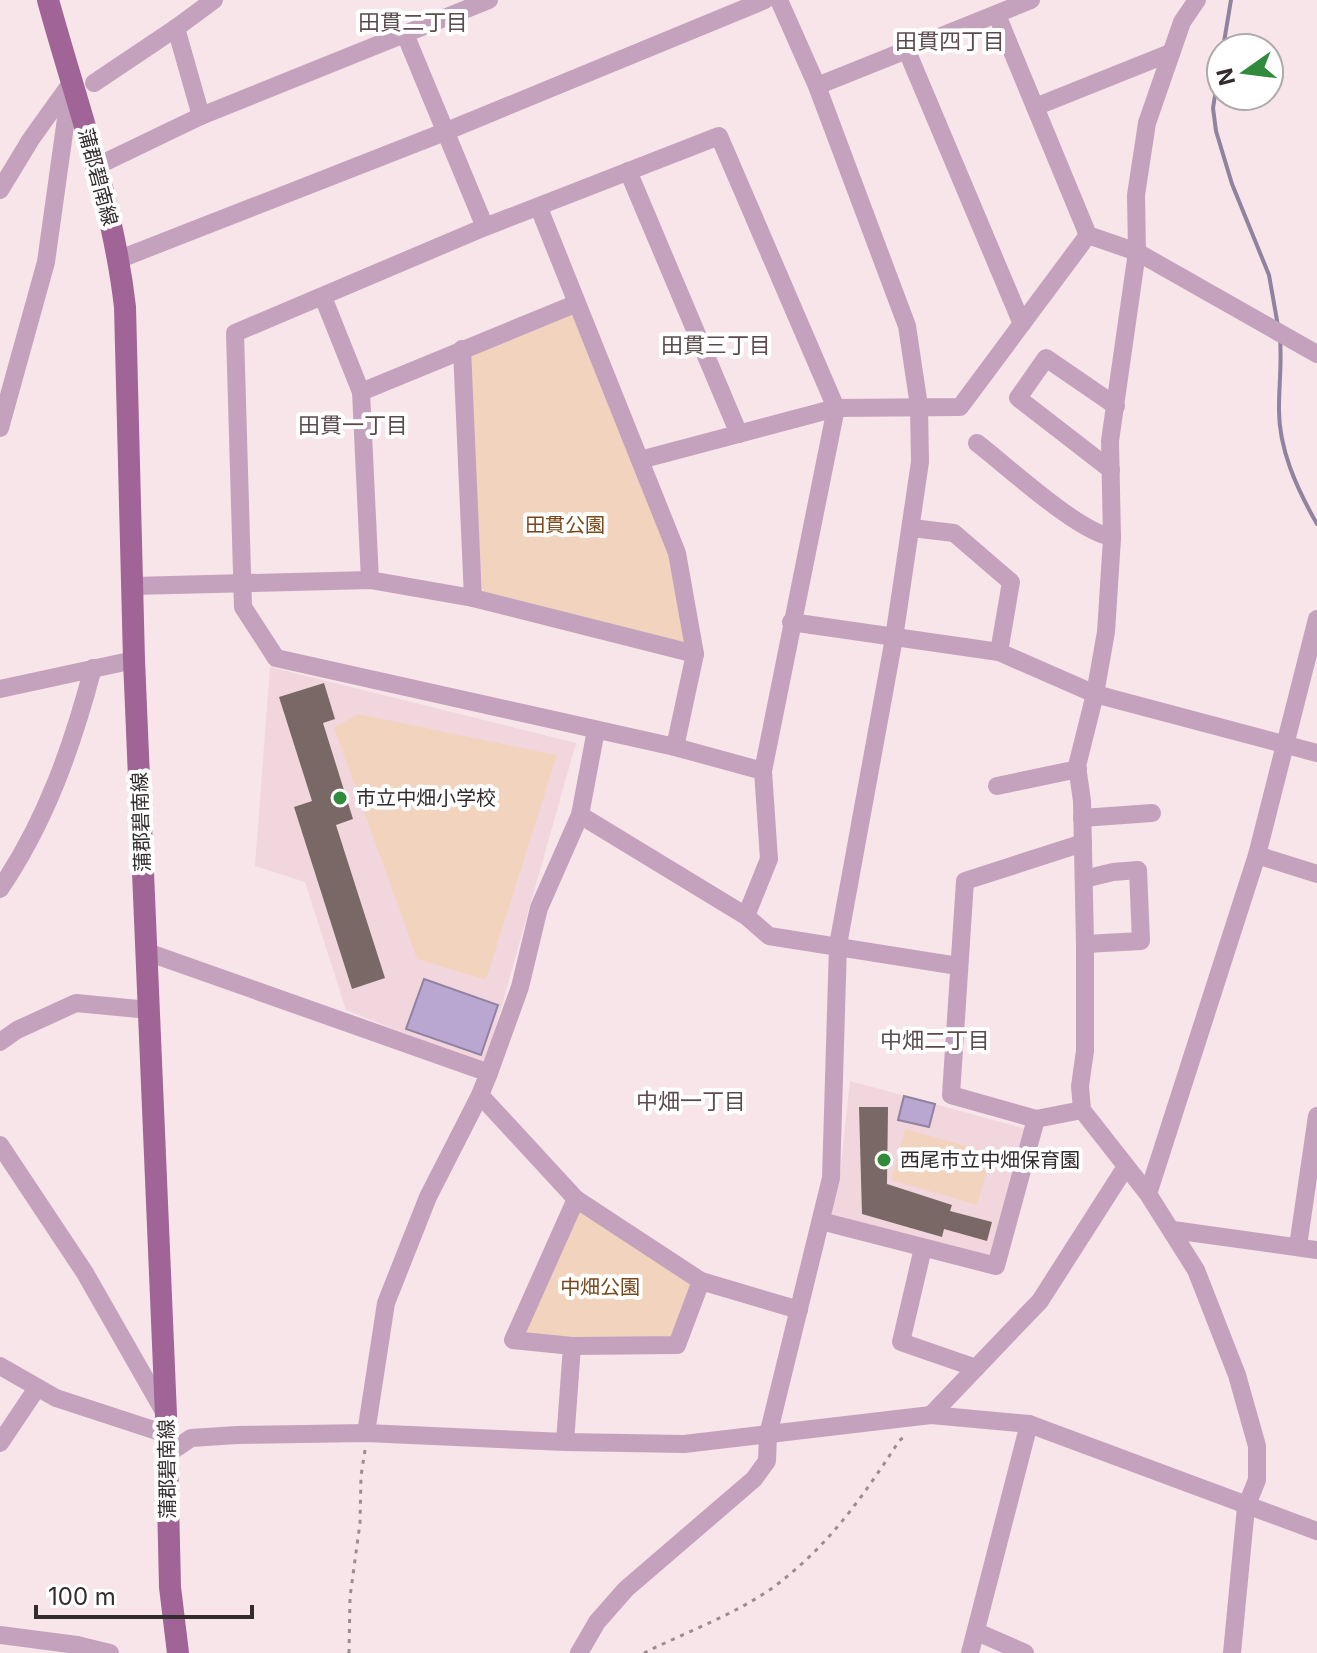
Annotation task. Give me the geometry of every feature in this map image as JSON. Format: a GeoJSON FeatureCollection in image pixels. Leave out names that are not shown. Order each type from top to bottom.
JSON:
{"type":"FeatureCollection","features":[{"type":"Feature","properties":{"kind":"main road","name":"蒲郡碧南線"},"geometry":{"type":"LineString","coordinates":[[51,1],[120,259],[127,358],[134,660],[170,1587],[178,1653]]}},
{"type":"Feature","properties":{"kind":"street"},"geometry":{"type":"LineString","coordinates":[[94,83],[214,0]]}},
{"type":"Feature","properties":{"kind":"street"},"geometry":{"type":"LineString","coordinates":[[97,166],[201,116],[489,0]]}},
{"type":"Feature","properties":{"kind":"street"},"geometry":{"type":"LineString","coordinates":[[120,259],[447,131],[765,0]]}},
{"type":"Feature","properties":{"kind":"street"},"geometry":{"type":"LineString","coordinates":[[579,1653],[597,1622],[626,1589],[754,1479],[767,1461],[768,1435],[831,1178],[838,945],[894,638],[920,462],[919,406],[907,326],[817,86],[779,0]]}},
{"type":"Feature","properties":{"kind":"street"},"geometry":{"type":"LineString","coordinates":[[817,86],[1031,0]]}},
{"type":"Feature","properties":{"kind":"street"},"geometry":{"type":"LineString","coordinates":[[1197,0],[1182,22],[1147,123],[1136,195],[1137,252],[1110,441],[1112,537],[1106,632],[1078,769],[1085,944],[1085,1051],[1080,1086],[1082,1110],[1148,1194],[1196,1270],[1237,1375],[1257,1446],[1257,1480],[1246,1507],[1232,1653]]}},
{"type":"Feature","properties":{"kind":"street"},"geometry":{"type":"LineString","coordinates":[[997,15],[1088,235],[1137,252],[1317,354]]}},
{"type":"Feature","properties":{"kind":"street"},"geometry":{"type":"LineString","coordinates":[[176,28],[201,116]]}},
{"type":"Feature","properties":{"kind":"street"},"geometry":{"type":"LineString","coordinates":[[405,34],[485,227]]}},
{"type":"Feature","properties":{"kind":"street"},"geometry":{"type":"LineString","coordinates":[[907,51],[1022,324]]}},
{"type":"Feature","properties":{"kind":"street"},"geometry":{"type":"LineString","coordinates":[[1035,107],[1170,53]]}},
{"type":"Feature","properties":{"kind":"street"},"geometry":{"type":"LineString","coordinates":[[0,190],[71,83]]}},
{"type":"Feature","properties":{"kind":"street"},"geometry":{"type":"LineString","coordinates":[[0,428],[46,262],[71,83]]}},
{"type":"Feature","properties":{"kind":"street"},"geometry":{"type":"LineString","coordinates":[[746,916],[769,859],[763,771],[836,408],[719,136],[485,227],[235,333],[243,607],[276,658],[675,747],[763,771]]}},
{"type":"Feature","properties":{"kind":"street"},"geometry":{"type":"LineString","coordinates":[[628,171],[739,434]]}},
{"type":"Feature","properties":{"kind":"street"},"geometry":{"type":"LineString","coordinates":[[539,208],[677,553],[695,654],[675,747]]}},
{"type":"Feature","properties":{"kind":"street"},"geometry":{"type":"LineString","coordinates":[[640,460],[836,408],[960,407],[1088,235]]}},
{"type":"Feature","properties":{"kind":"street"},"geometry":{"type":"LineString","coordinates":[[323,297],[361,392],[370,580]]}},
{"type":"Feature","properties":{"kind":"street"},"geometry":{"type":"LineString","coordinates":[[361,392],[575,304]]}},
{"type":"Feature","properties":{"kind":"street"},"geometry":{"type":"LineString","coordinates":[[462,349],[473,598]]}},
{"type":"Feature","properties":{"kind":"street"},"geometry":{"type":"LineString","coordinates":[[1111,470],[1018,398],[1046,358],[1116,406]]}},
{"type":"Feature","properties":{"kind":"street"},"geometry":{"type":"LineString","coordinates":[[977,443],[1059,508],[1101,535],[1112,537]]}},
{"type":"Feature","properties":{"kind":"street"},"geometry":{"type":"LineString","coordinates":[[912,528],[954,533],[1011,582],[999,652]]}},
{"type":"Feature","properties":{"kind":"street"},"geometry":{"type":"LineString","coordinates":[[132,586],[370,580],[473,598],[695,654]]}},
{"type":"Feature","properties":{"kind":"street"},"geometry":{"type":"LineString","coordinates":[[1148,1194],[1257,855],[1317,619]]}},
{"type":"Feature","properties":{"kind":"street"},"geometry":{"type":"LineString","coordinates":[[791,622],[999,652],[1095,694],[1317,753]]}},
{"type":"Feature","properties":{"kind":"street"},"geometry":{"type":"LineString","coordinates":[[0,689],[134,660]]}},
{"type":"Feature","properties":{"kind":"street"},"geometry":{"type":"LineString","coordinates":[[0,889],[45,813],[70,749],[93,668]]}},
{"type":"Feature","properties":{"kind":"street"},"geometry":{"type":"LineString","coordinates":[[366,1433],[386,1303],[428,1197],[489,1073],[520,987],[539,908],[580,815],[596,730]]}},
{"type":"Feature","properties":{"kind":"street"},"geometry":{"type":"LineString","coordinates":[[997,786],[1078,769]]}},
{"type":"Feature","properties":{"kind":"street"},"geometry":{"type":"LineString","coordinates":[[1082,818],[1152,813]]}},
{"type":"Feature","properties":{"kind":"street"},"geometry":{"type":"LineString","coordinates":[[580,815],[746,916],[769,936],[958,966]]}},
{"type":"Feature","properties":{"kind":"street"},"geometry":{"type":"LineString","coordinates":[[1082,1110],[1036,1119],[951,1095],[965,881],[1083,843]]}},
{"type":"Feature","properties":{"kind":"street"},"geometry":{"type":"LineString","coordinates":[[1257,855],[1317,874]]}},
{"type":"Feature","properties":{"kind":"street"},"geometry":{"type":"LineString","coordinates":[[1084,879],[1138,870],[1141,941],[1085,944]]}},
{"type":"Feature","properties":{"kind":"street"},"geometry":{"type":"LineString","coordinates":[[147,952],[489,1073]]}},
{"type":"Feature","properties":{"kind":"street"},"geometry":{"type":"LineString","coordinates":[[0,1042],[17,1030],[76,1003],[149,1010]]}},
{"type":"Feature","properties":{"kind":"street"},"geometry":{"type":"LineString","coordinates":[[480,1095],[576,1199],[701,1281],[799,1310]]}},
{"type":"Feature","properties":{"kind":"street"},"geometry":{"type":"LineString","coordinates":[[1298,1246],[1317,1116]]}},
{"type":"Feature","properties":{"kind":"street"},"geometry":{"type":"LineString","coordinates":[[821,1221],[996,1266],[1036,1119]]}},
{"type":"Feature","properties":{"kind":"street"},"geometry":{"type":"LineString","coordinates":[[0,1145],[85,1273],[166,1435]]}},
{"type":"Feature","properties":{"kind":"street"},"geometry":{"type":"LineString","coordinates":[[931,1415],[1040,1301],[1125,1168]]}},
{"type":"Feature","properties":{"kind":"street"},"geometry":{"type":"LineString","coordinates":[[576,1199],[513,1340],[572,1346],[677,1345],[701,1281]]}},
{"type":"Feature","properties":{"kind":"street"},"geometry":{"type":"LineString","coordinates":[[1173,1230],[1317,1250]]}},
{"type":"Feature","properties":{"kind":"street"},"geometry":{"type":"LineString","coordinates":[[923,1248],[901,1342],[976,1368]]}},
{"type":"Feature","properties":{"kind":"street"},"geometry":{"type":"LineString","coordinates":[[565,1442],[572,1346]]}},
{"type":"Feature","properties":{"kind":"street"},"geometry":{"type":"LineString","coordinates":[[0,1366],[56,1398],[166,1435],[191,1438],[366,1433],[684,1444],[931,1415],[1029,1424],[1317,1531]]}},
{"type":"Feature","properties":{"kind":"street"},"geometry":{"type":"LineString","coordinates":[[0,1443],[37,1388]]}},
{"type":"Feature","properties":{"kind":"street"},"geometry":{"type":"LineString","coordinates":[[970,1653],[1029,1424]]}},
{"type":"Feature","properties":{"kind":"street"},"geometry":{"type":"LineString","coordinates":[[977,1632],[1025,1653]]}},
{"type":"Feature","properties":{"kind":"street"},"geometry":{"type":"LineString","coordinates":[[0,1635],[77,1645],[110,1653]]}},
{"type":"Feature","properties":{"kind":"path"},"geometry":{"type":"LineString","coordinates":[[644,1653],[737,1609],[790,1575],[862,1497],[899,1441],[931,1415]]}},
{"type":"Feature","properties":{"kind":"path"},"geometry":{"type":"LineString","coordinates":[[349,1653],[350,1597],[360,1523],[366,1433]]}},
{"type":"Feature","properties":{"kind":"shaded area"},"geometry":{"type":"Polygon","coordinates":[[[270,667],[576,743],[485,1065],[346,1010],[305,882],[255,866],[270,667]]]}},
{"type":"Feature","properties":{"kind":"shaded area"},"geometry":{"type":"Polygon","coordinates":[[[424,979],[498,1005],[481,1055],[406,1029],[424,979]]]}},
{"type":"Feature","properties":{"kind":"shaded area"},"geometry":{"type":"Polygon","coordinates":[[[850,1081],[1026,1129],[990,1256],[830,1214],[839,1183],[850,1081]]]}},
{"type":"Feature","properties":{"kind":"shaded area"},"geometry":{"type":"Polygon","coordinates":[[[904,1096],[935,1104],[929,1127],[898,1120],[904,1096]]]}},
{"type":"Feature","properties":{"kind":"green space","name":"田貫公園"},"geometry":{"type":"Polygon","coordinates":[[[572,315],[670,554],[684,644],[487,596],[482,588],[469,359],[476,350],[572,315]]]}},
{"type":"Feature","properties":{"kind":"green space"},"geometry":{"type":"Polygon","coordinates":[[[358,714],[557,755],[486,980],[417,959],[334,728],[358,714]]]}},
{"type":"Feature","properties":{"kind":"green space"},"geometry":{"type":"Polygon","coordinates":[[[905,1129],[992,1153],[977,1205],[891,1180],[905,1129]]]}},
{"type":"Feature","properties":{"kind":"green space","name":"中畑公園"},"geometry":{"type":"Polygon","coordinates":[[[579,1211],[691,1284],[671,1338],[573,1339],[522,1334],[579,1211]]]}},
{"type":"Feature","properties":{"kind":"building"},"geometry":{"type":"Polygon","coordinates":[[[324,683],[335,719],[323,723],[353,819],[336,825],[385,978],[352,989],[294,807],[312,801],[279,697],[324,683]]]}},
{"type":"Feature","properties":{"kind":"building"},"geometry":{"type":"Polygon","coordinates":[[[859,1107],[888,1107],[887,1184],[952,1205],[950,1211],[992,1222],[987,1241],[944,1229],[942,1237],[862,1214],[859,1107]]]}},
{"type":"Feature","properties":{"kind":"waterway"},"geometry":{"type":"LineString","coordinates":[[1226,32],[1231,0]]}},
{"type":"Feature","properties":{"kind":"waterway"},"geometry":{"type":"LineString","coordinates":[[1214,112],[1232,184],[1269,275],[1278,326]]}},
{"type":"Feature","properties":{"kind":"waterway"},"geometry":{"type":"LineString","coordinates":[[1280,338],[1282,438],[1302,497],[1317,524]]}},
{"type":"Feature","properties":{"kind":"place","name":"市立中畑小学校"},"geometry":{"type":"Point","coordinates":[340,798]}},
{"type":"Feature","properties":{"kind":"place","name":"西尾市立中畑保育園"},"geometry":{"type":"Point","coordinates":[884,1160]}},
{"type":"Feature","properties":{"kind":"district","name":"田貫二丁目"},"geometry":{"type":"Point","coordinates":[413,22]}},
{"type":"Feature","properties":{"kind":"district","name":"田貫四丁目"},"geometry":{"type":"Point","coordinates":[950,41]}},
{"type":"Feature","properties":{"kind":"district","name":"田貫三丁目"},"geometry":{"type":"Point","coordinates":[716,345]}},
{"type":"Feature","properties":{"kind":"district","name":"田貫一丁目"},"geometry":{"type":"Point","coordinates":[353,425]}},
{"type":"Feature","properties":{"kind":"district","name":"中畑二丁目"},"geometry":{"type":"Point","coordinates":[935,1040]}},
{"type":"Feature","properties":{"kind":"district","name":"中畑一丁目"},"geometry":{"type":"Point","coordinates":[691,1101]}}]}
